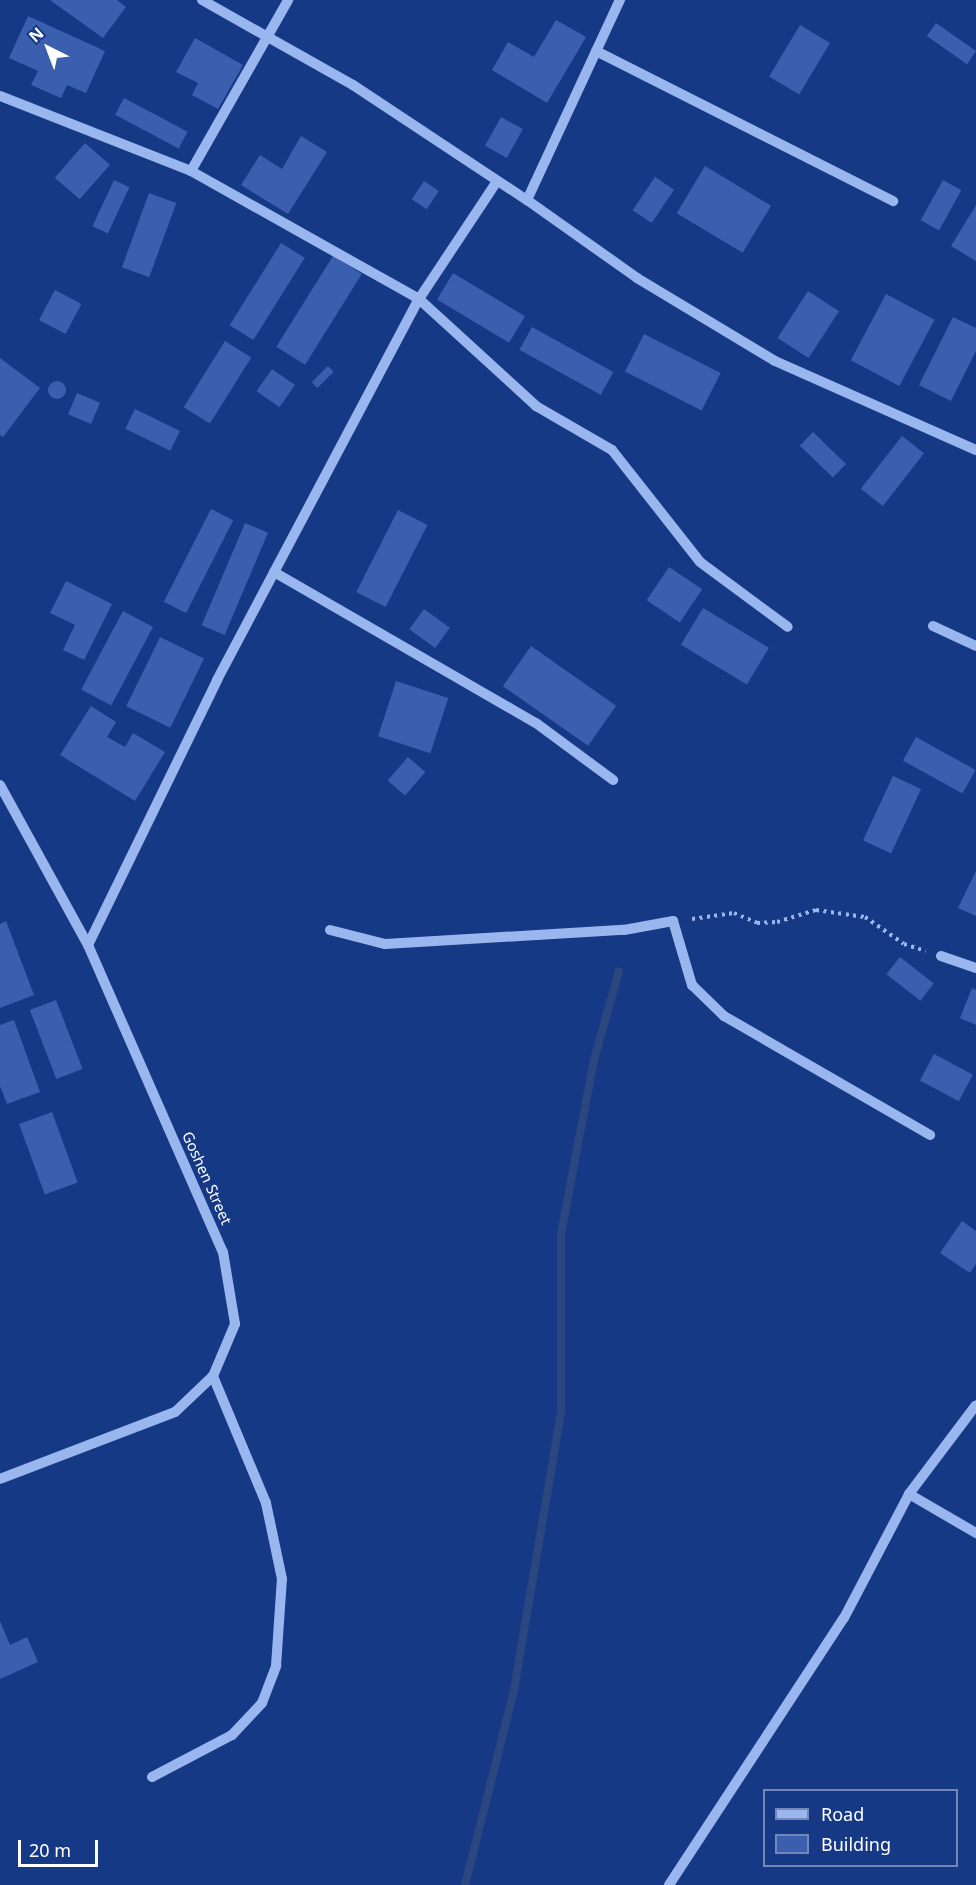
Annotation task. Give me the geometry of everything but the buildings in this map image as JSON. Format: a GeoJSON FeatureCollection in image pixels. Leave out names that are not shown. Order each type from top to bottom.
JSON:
{"type":"FeatureCollection","features":[{"type":"Feature","properties":{"kind":"street"},"geometry":{"type":"LineString","coordinates":[[202,0],[353,85],[527,200],[637,278],[775,361],[976,450]]}},
{"type":"Feature","properties":{"kind":"street"},"geometry":{"type":"LineString","coordinates":[[190,171],[288,0]]}},
{"type":"Feature","properties":{"kind":"street"},"geometry":{"type":"LineString","coordinates":[[527,200],[620,0]]}},
{"type":"Feature","properties":{"kind":"street"},"geometry":{"type":"LineString","coordinates":[[596,51],[893,201]]}},
{"type":"Feature","properties":{"kind":"street"},"geometry":{"type":"LineString","coordinates":[[0,96],[190,171],[419,299],[536,406],[612,450],[700,562],[788,627]]}},
{"type":"Feature","properties":{"kind":"street"},"geometry":{"type":"LineString","coordinates":[[88,945],[274,572],[419,299],[497,181]]}},
{"type":"Feature","properties":{"kind":"street"},"geometry":{"type":"LineString","coordinates":[[274,572],[537,723],[613,780]]}},
{"type":"Feature","properties":{"kind":"street"},"geometry":{"type":"LineString","coordinates":[[933,626],[976,646]]}},
{"type":"Feature","properties":{"kind":"street","name":"Goshen Street"},"geometry":{"type":"LineString","coordinates":[[0,785],[88,945],[224,1252],[235,1324],[213,1376],[175,1412],[0,1479]]}},
{"type":"Feature","properties":{"kind":"street"},"geometry":{"type":"LineString","coordinates":[[330,930],[385,944],[624,930],[673,921],[692,985],[724,1016],[930,1135]]}},
{"type":"Feature","properties":{"kind":"street"},"geometry":{"type":"LineString","coordinates":[[941,956],[976,968]]}},
{"type":"Feature","properties":{"kind":"street"},"geometry":{"type":"LineString","coordinates":[[152,1777],[232,1736],[262,1703],[276,1666],[282,1579],[266,1503],[213,1376]]}},
{"type":"Feature","properties":{"kind":"street"},"geometry":{"type":"LineString","coordinates":[[669,1885],[844,1618],[909,1494],[976,1404]]}},
{"type":"Feature","properties":{"kind":"street"},"geometry":{"type":"LineString","coordinates":[[909,1494],[976,1533]]}},
{"type":"Feature","properties":{"kind":"path"},"geometry":{"type":"LineString","coordinates":[[673,921],[734,913],[757,923],[777,922],[816,910],[864,917],[904,944],[941,956]]}},
{"type":"Feature","properties":{"kind":"waterway"},"geometry":{"type":"LineString","coordinates":[[465,1885],[514,1690],[561,1413],[561,1234],[594,1060],[619,971]]}}]}
